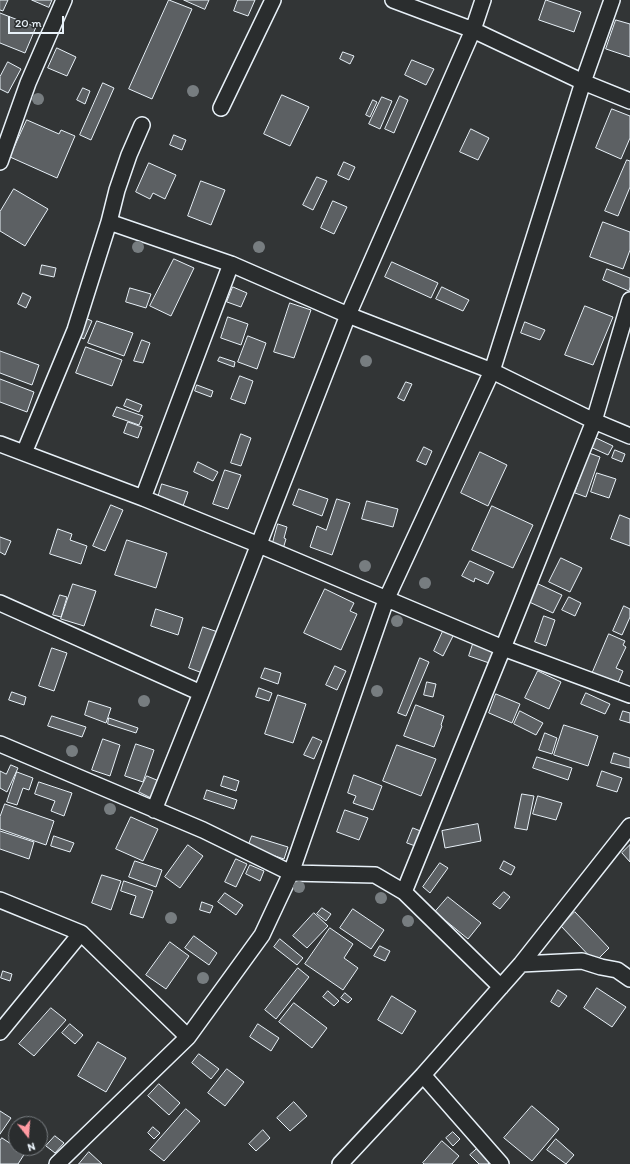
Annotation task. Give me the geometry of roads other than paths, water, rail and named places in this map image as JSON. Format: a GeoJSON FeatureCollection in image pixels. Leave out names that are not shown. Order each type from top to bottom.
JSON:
{"type":"FeatureCollection","features":[{"type":"Feature","properties":{"kind":"street"},"geometry":{"type":"LineString","coordinates":[[0,162],[28,83],[64,0]]}},
{"type":"Feature","properties":{"kind":"street"},"geometry":{"type":"LineString","coordinates":[[221,108],[273,0]]}},
{"type":"Feature","properties":{"kind":"street"},"geometry":{"type":"LineString","coordinates":[[394,0],[473,30],[583,82],[630,101]]}},
{"type":"Feature","properties":{"kind":"street"},"geometry":{"type":"LineString","coordinates":[[154,810],[348,315],[473,30],[483,0]]}},
{"type":"Feature","properties":{"kind":"street"},"geometry":{"type":"LineString","coordinates":[[57,1164],[188,1037],[262,935],[291,873],[386,600],[492,371],[583,82],[612,0]]}},
{"type":"Feature","properties":{"kind":"street"},"geometry":{"type":"LineString","coordinates":[[24,453],[75,330],[109,222],[117,190],[129,155],[142,125]]}},
{"type":"Feature","properties":{"kind":"street"},"geometry":{"type":"LineString","coordinates":[[109,222],[231,264],[348,315],[492,371],[594,422],[630,436]]}},
{"type":"Feature","properties":{"kind":"street"},"geometry":{"type":"LineString","coordinates":[[143,498],[231,264]]}},
{"type":"Feature","properties":{"kind":"street"},"geometry":{"type":"LineString","coordinates":[[404,892],[594,422],[630,301]]}},
{"type":"Feature","properties":{"kind":"street"},"geometry":{"type":"LineString","coordinates":[[0,444],[143,498],[259,545],[386,600],[503,648],[630,696]]}},
{"type":"Feature","properties":{"kind":"street"},"geometry":{"type":"LineString","coordinates":[[0,603],[201,693]]}},
{"type":"Feature","properties":{"kind":"street"},"geometry":{"type":"LineString","coordinates":[[0,744],[204,830],[291,873],[375,875],[404,892],[501,987]]}},
{"type":"Feature","properties":{"kind":"street"},"geometry":{"type":"LineString","coordinates":[[340,1164],[423,1075],[521,964],[630,826]]}},
{"type":"Feature","properties":{"kind":"street"},"geometry":{"type":"LineString","coordinates":[[0,900],[81,933],[188,1037]]}},
{"type":"Feature","properties":{"kind":"street"},"geometry":{"type":"LineString","coordinates":[[0,1032],[81,933]]}},
{"type":"Feature","properties":{"kind":"street"},"geometry":{"type":"LineString","coordinates":[[521,964],[582,961],[617,970],[630,979]]}},
{"type":"Feature","properties":{"kind":"street"},"geometry":{"type":"LineString","coordinates":[[423,1075],[501,1164]]}}]}
